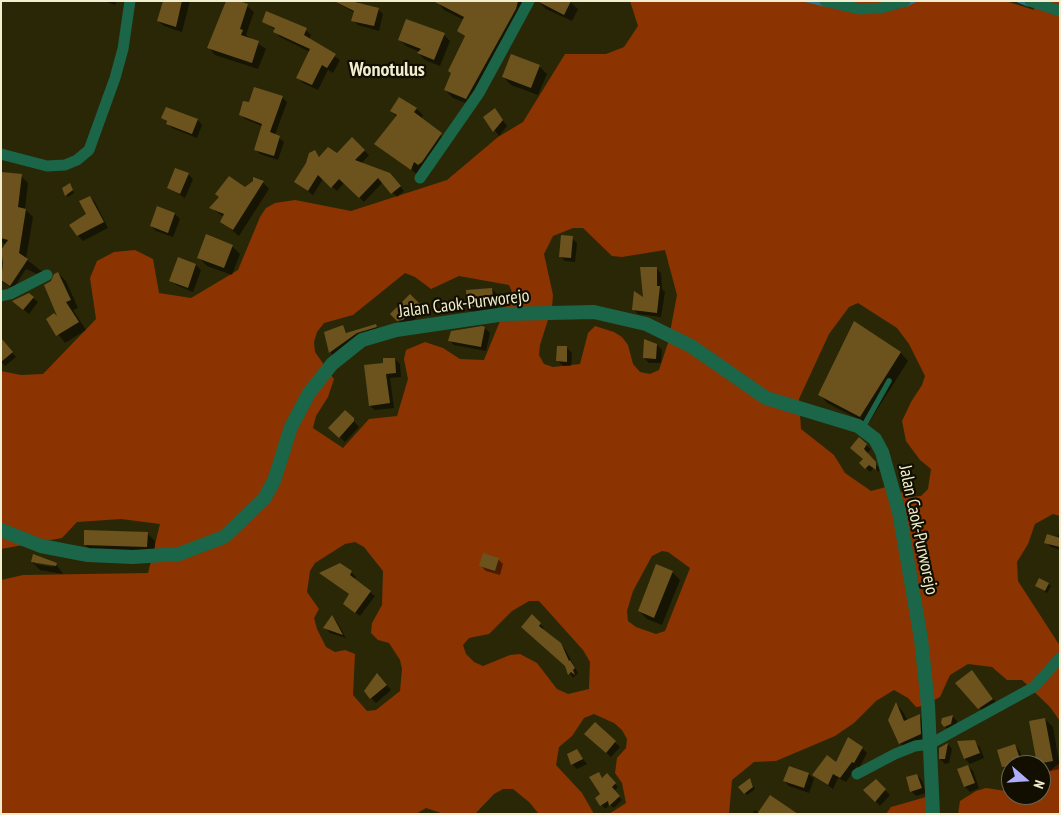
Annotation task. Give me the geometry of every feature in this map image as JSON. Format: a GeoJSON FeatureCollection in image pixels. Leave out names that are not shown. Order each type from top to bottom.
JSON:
{"type":"FeatureCollection","features":[{"type":"Feature","properties":{"kind":"street"},"geometry":{"type":"LineString","coordinates":[[1,154],[47,166],[64,165],[78,160],[89,150],[115,78],[123,49],[130,1]]}},
{"type":"Feature","properties":{"kind":"street"},"geometry":{"type":"LineString","coordinates":[[420,178],[479,93],[529,1]]}},
{"type":"Feature","properties":{"kind":"street"},"geometry":{"type":"LineString","coordinates":[[826,1],[858,9],[881,8],[905,1]]}},
{"type":"Feature","properties":{"kind":"street"},"geometry":{"type":"LineString","coordinates":[[1030,1],[1060,11]]}},
{"type":"Feature","properties":{"kind":"street"},"geometry":{"type":"LineString","coordinates":[[1,296],[10,294],[47,275]]}},
{"type":"Feature","properties":{"kind":"street","name":"Jalan Caok-Purworejo"},"geometry":{"type":"LineString","coordinates":[[1,530],[41,546],[88,555],[133,557],[179,554],[224,537],[264,499],[274,481],[291,427],[309,393],[332,364],[362,340],[396,330],[505,314],[594,312],[646,324],[691,346],[766,398],[842,420],[862,429],[875,439],[882,452],[899,512],[921,639],[930,744],[933,814]]}},
{"type":"Feature","properties":{"kind":"street"},"geometry":{"type":"LineString","coordinates":[[857,774],[895,754],[915,746],[930,744],[1034,687],[1060,658]]}},
{"type":"Feature","properties":{"kind":"lane"},"geometry":{"type":"LineString","coordinates":[[862,429],[888,382]]}},
{"type":"Feature","properties":{"kind":"shaded area"},"geometry":{"type":"Polygon","coordinates":[[[630,1],[1006,1],[1034,10],[1034,1],[1060,1],[1060,516],[1053,514],[1035,524],[1028,544],[1017,562],[1018,581],[1060,646],[1060,721],[1050,707],[1022,680],[1007,680],[992,667],[968,664],[950,675],[940,697],[923,706],[916,707],[908,698],[894,690],[876,701],[854,723],[835,736],[776,761],[754,762],[732,780],[729,814],[609,814],[626,803],[622,783],[615,773],[617,758],[626,748],[627,739],[622,730],[614,723],[594,714],[584,718],[572,736],[559,747],[556,765],[582,793],[594,814],[539,814],[529,802],[513,789],[503,789],[494,794],[475,814],[444,814],[426,808],[416,814],[1,814],[1,580],[23,575],[148,573],[160,524],[121,519],[77,522],[62,538],[1,549],[1,371],[21,375],[43,374],[96,319],[90,278],[97,261],[114,252],[135,250],[153,259],[159,293],[191,298],[238,270],[260,217],[266,208],[275,203],[295,200],[351,211],[447,180],[498,137],[523,122],[565,54],[606,54],[624,47],[638,26],[630,1]],[[573,228],[553,236],[544,254],[553,295],[552,307],[540,345],[539,355],[544,364],[553,367],[580,364],[588,333],[595,326],[614,332],[622,337],[628,345],[633,364],[640,372],[650,374],[659,370],[668,343],[677,295],[665,250],[622,257],[612,256],[583,228],[573,228]],[[405,273],[353,315],[324,323],[317,332],[314,342],[315,352],[334,379],[328,397],[316,416],[313,428],[343,448],[369,419],[397,416],[408,379],[404,359],[406,350],[425,342],[443,348],[460,359],[484,360],[512,292],[509,285],[459,276],[431,289],[415,277],[405,273]],[[858,303],[849,307],[829,334],[799,399],[801,429],[834,455],[845,473],[871,491],[890,486],[911,497],[921,496],[928,489],[931,469],[920,460],[906,441],[902,421],[925,376],[909,344],[897,328],[858,303]],[[355,542],[345,544],[315,563],[310,571],[307,592],[319,609],[314,618],[317,629],[326,647],[335,652],[345,650],[355,654],[353,695],[367,711],[376,710],[400,691],[402,669],[400,660],[389,643],[378,640],[371,633],[372,623],[382,605],[383,571],[364,547],[355,542]],[[662,551],[652,556],[633,591],[627,611],[628,621],[636,627],[656,634],[665,631],[690,568],[668,552],[662,551]],[[529,601],[512,611],[489,634],[469,638],[463,645],[466,654],[474,662],[483,666],[510,655],[520,654],[537,663],[557,689],[568,694],[589,689],[590,662],[583,650],[539,601],[529,601]]]}},
{"type":"Feature","properties":{"kind":"shaded area"},"geometry":{"type":"Polygon","coordinates":[[[1060,763],[1060,814],[958,814],[960,801],[976,791],[986,788],[1001,790],[1001,805],[1051,805],[1051,770],[1060,763]]]}},
{"type":"Feature","properties":{"kind":"shaded area"},"geometry":{"type":"Polygon","coordinates":[[[926,797],[928,814],[886,814],[891,807],[926,797]]]}},
{"type":"Feature","properties":{"kind":"building"},"geometry":{"type":"Polygon","coordinates":[[[163,1],[182,1],[176,27],[157,21],[163,1]]]}},
{"type":"Feature","properties":{"kind":"building"},"geometry":{"type":"Polygon","coordinates":[[[226,1],[239,1],[248,4],[240,29],[243,30],[241,35],[259,41],[252,63],[207,48],[226,1]]]}},
{"type":"Feature","properties":{"kind":"building"},"geometry":{"type":"Polygon","coordinates":[[[334,1],[351,1],[379,8],[374,26],[351,21],[354,11],[334,1]]]}},
{"type":"Feature","properties":{"kind":"building"},"geometry":{"type":"Polygon","coordinates":[[[433,1],[518,1],[516,9],[466,99],[444,90],[451,73],[448,71],[465,36],[457,31],[464,17],[433,1]]]}},
{"type":"Feature","properties":{"kind":"building"},"geometry":{"type":"Polygon","coordinates":[[[537,1],[571,1],[564,15],[537,1]]]}},
{"type":"Feature","properties":{"kind":"building"},"geometry":{"type":"Polygon","coordinates":[[[266,11],[307,28],[304,35],[336,54],[327,68],[322,65],[312,85],[296,78],[310,49],[273,32],[275,28],[262,22],[266,11]]]}},
{"type":"Feature","properties":{"kind":"building"},"geometry":{"type":"Polygon","coordinates":[[[406,19],[445,33],[434,60],[417,53],[421,49],[398,40],[406,19]]]}},
{"type":"Feature","properties":{"kind":"building"},"geometry":{"type":"Polygon","coordinates":[[[511,54],[540,65],[531,88],[502,77],[511,54]]]}},
{"type":"Feature","properties":{"kind":"building"},"geometry":{"type":"Polygon","coordinates":[[[254,87],[283,96],[270,132],[280,136],[274,156],[254,150],[262,124],[239,115],[243,101],[249,102],[254,87]]]}},
{"type":"Feature","properties":{"kind":"building"},"geometry":{"type":"Polygon","coordinates":[[[399,97],[417,108],[414,112],[442,133],[422,162],[418,165],[414,162],[411,170],[374,144],[397,115],[390,111],[399,97]]]}},
{"type":"Feature","properties":{"kind":"building"},"geometry":{"type":"Polygon","coordinates":[[[166,107],[198,119],[192,134],[166,124],[167,121],[161,118],[166,107]]]}},
{"type":"Feature","properties":{"kind":"building"},"geometry":{"type":"Polygon","coordinates":[[[495,108],[503,120],[493,132],[483,117],[495,108]]]}},
{"type":"Feature","properties":{"kind":"building"},"geometry":{"type":"Polygon","coordinates":[[[352,137],[365,150],[355,160],[390,173],[401,186],[391,194],[378,178],[359,198],[339,179],[331,188],[318,175],[308,191],[294,182],[306,163],[309,153],[315,150],[319,157],[328,147],[337,153],[352,137]]]}},
{"type":"Feature","properties":{"kind":"building"},"geometry":{"type":"Polygon","coordinates":[[[175,168],[189,173],[180,194],[167,188],[175,168]]]}},
{"type":"Feature","properties":{"kind":"building"},"geometry":{"type":"Polygon","coordinates":[[[1,172],[22,174],[18,207],[26,209],[19,253],[28,259],[10,286],[1,280],[3,263],[1,250],[8,240],[1,238],[1,172]]]}},
{"type":"Feature","properties":{"kind":"building"},"geometry":{"type":"Polygon","coordinates":[[[229,176],[245,187],[253,181],[253,177],[264,181],[233,230],[220,222],[224,214],[209,208],[219,197],[215,194],[229,176]]]}},
{"type":"Feature","properties":{"kind":"building"},"geometry":{"type":"Polygon","coordinates":[[[70,183],[73,190],[65,196],[62,188],[70,183]]]}},
{"type":"Feature","properties":{"kind":"building"},"geometry":{"type":"Polygon","coordinates":[[[90,196],[104,222],[77,236],[69,225],[86,214],[79,201],[90,196]]]}},
{"type":"Feature","properties":{"kind":"building"},"geometry":{"type":"Polygon","coordinates":[[[157,206],[175,213],[168,233],[150,226],[157,206]]]}},
{"type":"Feature","properties":{"kind":"building"},"geometry":{"type":"Polygon","coordinates":[[[206,234],[233,245],[224,268],[197,258],[206,234]]]}},
{"type":"Feature","properties":{"kind":"building"},"geometry":{"type":"Polygon","coordinates":[[[561,235],[573,236],[571,258],[559,257],[561,235]]]}},
{"type":"Feature","properties":{"kind":"building"},"geometry":{"type":"Polygon","coordinates":[[[178,257],[196,264],[188,288],[169,281],[178,257]]]}},
{"type":"Feature","properties":{"kind":"building"},"geometry":{"type":"Polygon","coordinates":[[[640,267],[657,267],[657,286],[660,286],[657,313],[632,310],[634,291],[643,297],[640,267]]]}},
{"type":"Feature","properties":{"kind":"building"},"geometry":{"type":"Polygon","coordinates":[[[58,272],[71,300],[66,302],[79,322],[56,336],[46,319],[54,313],[57,316],[44,285],[51,281],[54,274],[58,272]]]}},
{"type":"Feature","properties":{"kind":"building"},"geometry":{"type":"Polygon","coordinates":[[[492,288],[494,305],[467,307],[466,290],[492,288]]]}},
{"type":"Feature","properties":{"kind":"building"},"geometry":{"type":"Polygon","coordinates":[[[29,293],[34,297],[23,310],[12,301],[29,293]]]}},
{"type":"Feature","properties":{"kind":"building"},"geometry":{"type":"Polygon","coordinates":[[[410,294],[420,304],[403,320],[397,321],[390,314],[410,294]]]}},
{"type":"Feature","properties":{"kind":"building"},"geometry":{"type":"Polygon","coordinates":[[[854,321],[901,352],[860,417],[818,395],[854,321]]]}},
{"type":"Feature","properties":{"kind":"building"},"geometry":{"type":"Polygon","coordinates":[[[376,324],[377,327],[357,333],[329,353],[324,332],[343,325],[346,333],[376,324]]]}},
{"type":"Feature","properties":{"kind":"building"},"geometry":{"type":"Polygon","coordinates":[[[485,327],[481,347],[448,341],[451,331],[485,327]]]}},
{"type":"Feature","properties":{"kind":"building"},"geometry":{"type":"Polygon","coordinates":[[[1,338],[13,352],[1,362],[1,338]]]}},
{"type":"Feature","properties":{"kind":"building"},"geometry":{"type":"Polygon","coordinates":[[[644,339],[657,344],[656,359],[643,358],[644,339]]]}},
{"type":"Feature","properties":{"kind":"building"},"geometry":{"type":"Polygon","coordinates":[[[557,346],[567,346],[567,362],[556,361],[557,346]]]}},
{"type":"Feature","properties":{"kind":"building"},"geometry":{"type":"Polygon","coordinates":[[[383,358],[395,358],[396,373],[386,374],[390,403],[369,406],[364,365],[383,363],[383,358]]]}},
{"type":"Feature","properties":{"kind":"building"},"geometry":{"type":"Polygon","coordinates":[[[345,410],[354,418],[354,421],[339,438],[328,428],[345,410]]]}},
{"type":"Feature","properties":{"kind":"building"},"geometry":{"type":"Polygon","coordinates":[[[859,437],[867,444],[864,449],[876,462],[876,470],[869,465],[865,469],[859,463],[863,459],[850,448],[859,437]]]}},
{"type":"Feature","properties":{"kind":"building"},"geometry":{"type":"Polygon","coordinates":[[[84,530],[148,532],[147,547],[84,545],[84,530]]]}},
{"type":"Feature","properties":{"kind":"building"},"geometry":{"type":"Polygon","coordinates":[[[1047,534],[1060,538],[1060,547],[1044,543],[1047,534]]]}},
{"type":"Feature","properties":{"kind":"building"},"geometry":{"type":"Polygon","coordinates":[[[483,553],[499,558],[495,571],[479,566],[483,553]]]}},
{"type":"Feature","properties":{"kind":"building"},"geometry":{"type":"Polygon","coordinates":[[[33,554],[57,563],[56,566],[31,562],[33,554]]]}},
{"type":"Feature","properties":{"kind":"building"},"geometry":{"type":"Polygon","coordinates":[[[340,563],[352,571],[350,575],[371,591],[355,613],[343,604],[349,594],[319,573],[340,563]]]}},
{"type":"Feature","properties":{"kind":"building"},"geometry":{"type":"Polygon","coordinates":[[[656,564],[673,571],[654,618],[638,611],[656,564]]]}},
{"type":"Feature","properties":{"kind":"building"},"geometry":{"type":"Polygon","coordinates":[[[1039,578],[1049,583],[1045,591],[1035,586],[1039,578]]]}},
{"type":"Feature","properties":{"kind":"building"},"geometry":{"type":"Polygon","coordinates":[[[532,614],[541,623],[539,626],[561,643],[569,661],[575,668],[573,670],[575,675],[571,672],[568,675],[565,666],[521,627],[532,614]]]}},
{"type":"Feature","properties":{"kind":"building"},"geometry":{"type":"Polygon","coordinates":[[[332,615],[336,622],[343,635],[323,628],[332,615]]]}},
{"type":"Feature","properties":{"kind":"building"},"geometry":{"type":"Polygon","coordinates":[[[972,670],[993,699],[978,709],[955,683],[972,670]]]}},
{"type":"Feature","properties":{"kind":"building"},"geometry":{"type":"Polygon","coordinates":[[[377,673],[387,685],[370,699],[364,691],[377,673]]]}},
{"type":"Feature","properties":{"kind":"building"},"geometry":{"type":"Polygon","coordinates":[[[896,702],[904,721],[920,714],[921,734],[899,744],[888,720],[896,702]]]}},
{"type":"Feature","properties":{"kind":"building"},"geometry":{"type":"Polygon","coordinates":[[[953,715],[951,724],[944,727],[941,723],[942,718],[953,715]]]}},
{"type":"Feature","properties":{"kind":"building"},"geometry":{"type":"Polygon","coordinates":[[[1045,718],[1053,761],[1051,761],[1051,755],[1035,755],[1029,721],[1045,718]]]}},
{"type":"Feature","properties":{"kind":"building"},"geometry":{"type":"Polygon","coordinates":[[[595,722],[616,741],[606,753],[584,734],[595,722]]]}},
{"type":"Feature","properties":{"kind":"building"},"geometry":{"type":"Polygon","coordinates":[[[848,737],[863,747],[854,763],[852,762],[840,778],[833,774],[828,785],[812,775],[827,755],[836,762],[848,737]]]}},
{"type":"Feature","properties":{"kind":"building"},"geometry":{"type":"Polygon","coordinates":[[[975,740],[980,753],[964,759],[957,741],[975,740]]]}},
{"type":"Feature","properties":{"kind":"building"},"geometry":{"type":"Polygon","coordinates":[[[948,743],[945,759],[939,759],[939,748],[948,743]]]}},
{"type":"Feature","properties":{"kind":"building"},"geometry":{"type":"Polygon","coordinates":[[[1015,744],[1019,755],[1001,755],[1001,764],[997,750],[1015,744]]]}},
{"type":"Feature","properties":{"kind":"building"},"geometry":{"type":"Polygon","coordinates":[[[577,749],[583,759],[571,765],[567,754],[577,749]]]}},
{"type":"Feature","properties":{"kind":"building"},"geometry":{"type":"Polygon","coordinates":[[[968,765],[975,783],[964,787],[957,769],[968,765]]]}},
{"type":"Feature","properties":{"kind":"building"},"geometry":{"type":"Polygon","coordinates":[[[789,766],[809,773],[804,788],[783,781],[789,766]]]}},
{"type":"Feature","properties":{"kind":"building"},"geometry":{"type":"Polygon","coordinates":[[[599,772],[602,778],[607,773],[616,783],[612,787],[620,796],[609,806],[608,801],[600,806],[595,798],[600,794],[589,777],[599,772]]]}},
{"type":"Feature","properties":{"kind":"building"},"geometry":{"type":"Polygon","coordinates":[[[917,774],[922,788],[910,792],[906,777],[917,774]]]}},
{"type":"Feature","properties":{"kind":"building"},"geometry":{"type":"Polygon","coordinates":[[[750,778],[753,787],[744,794],[738,787],[750,778]]]}},
{"type":"Feature","properties":{"kind":"building"},"geometry":{"type":"Polygon","coordinates":[[[876,779],[886,789],[875,802],[863,790],[876,779]]]}},
{"type":"Feature","properties":{"kind":"building"},"geometry":{"type":"Polygon","coordinates":[[[770,795],[798,814],[757,814],[770,795]]]}},
{"type":"Feature","properties":{"kind":"waterway"},"geometry":{"type":"LineString","coordinates":[[807,1],[825,5]]}},
{"type":"Feature","properties":{"kind":"waterway"},"geometry":{"type":"LineString","coordinates":[[907,5],[915,1]]}},
{"type":"Feature","properties":{"kind":"waterway"},"geometry":{"type":"LineString","coordinates":[[1018,1],[1028,5]]}},
{"type":"Feature","properties":{"kind":"district","name":"Wonotulus"},"geometry":{"type":"Point","coordinates":[387,70]}}]}
